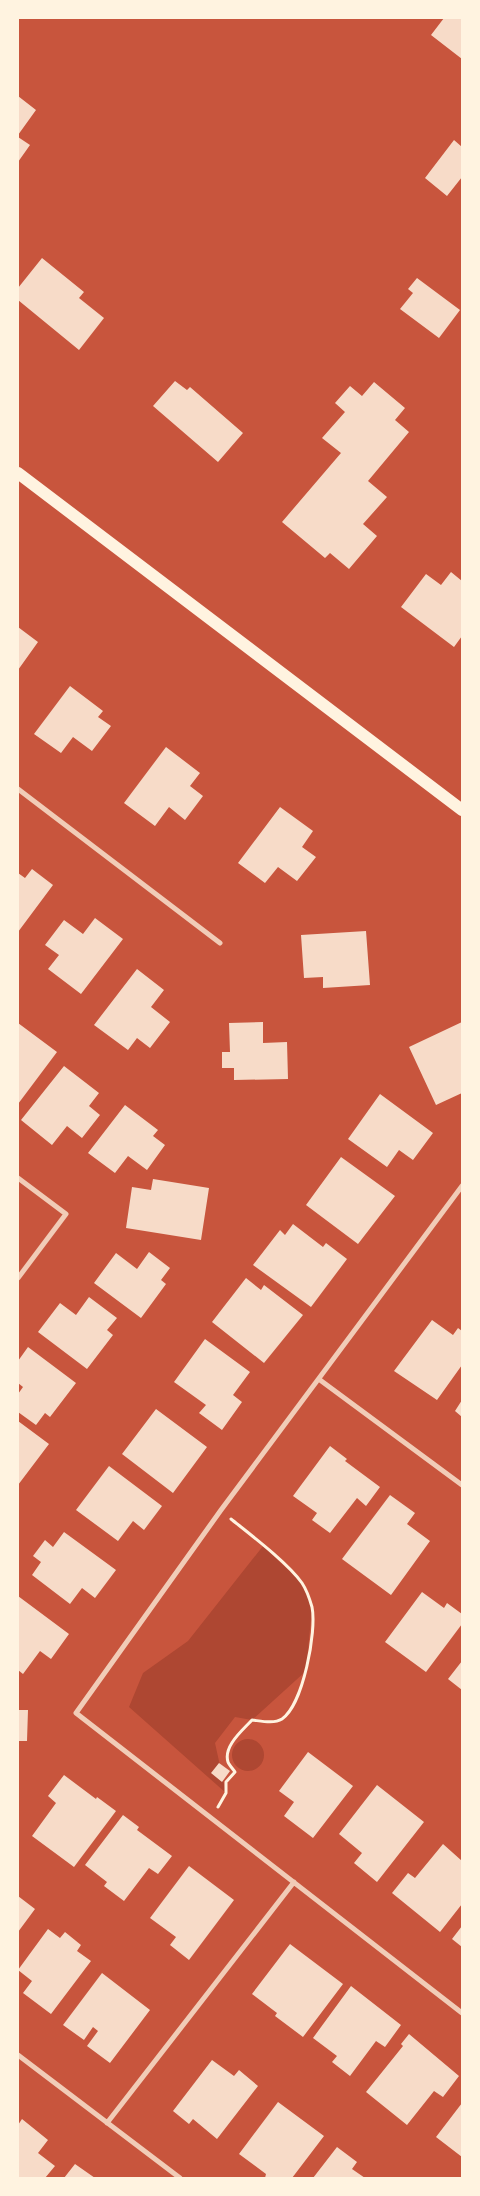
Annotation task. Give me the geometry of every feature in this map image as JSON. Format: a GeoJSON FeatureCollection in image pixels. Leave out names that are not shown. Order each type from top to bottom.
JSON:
{"type":"FeatureCollection","features":[{"type":"Feature","properties":{"kind":"main road"},"geometry":{"type":"LineString","coordinates":[[18,473],[462,810]]}},
{"type":"Feature","properties":{"kind":"street"},"geometry":{"type":"LineString","coordinates":[[18,789],[220,943]]}},
{"type":"Feature","properties":{"kind":"street"},"geometry":{"type":"LineString","coordinates":[[18,1178],[66,1214],[18,1278]]}},
{"type":"Feature","properties":{"kind":"street"},"geometry":{"type":"LineString","coordinates":[[462,1186],[320,1380],[221,1510],[76,1713],[462,2013]]}},
{"type":"Feature","properties":{"kind":"street"},"geometry":{"type":"LineString","coordinates":[[320,1380],[462,1485]]}},
{"type":"Feature","properties":{"kind":"street"},"geometry":{"type":"LineString","coordinates":[[106,2122],[294,1882]]}},
{"type":"Feature","properties":{"kind":"street"},"geometry":{"type":"LineString","coordinates":[[18,2055],[180,2178]]}},
{"type":"Feature","properties":{"kind":"path"},"geometry":{"type":"LineString","coordinates":[[211,1818],[226,1794],[226,1782],[235,1772],[228,1762],[228,1752],[237,1736],[252,1720],[268,1722],[282,1719],[293,1706],[304,1681],[312,1632],[312,1608],[302,1583],[282,1562],[221,1510]]}},
{"type":"Feature","properties":{"kind":"shaded area"},"geometry":{"type":"Polygon","coordinates":[[[263,1546],[302,1583],[312,1608],[306,1671],[252,1720],[235,1717],[215,1743],[226,1793],[129,1707],[143,1673],[188,1641],[263,1546]]]}},
{"type":"Feature","properties":{"kind":"shaded area"},"geometry":{"type":"Polygon","coordinates":[[[248,1739],[260,1743],[264,1755],[260,1767],[248,1771],[236,1767],[232,1755],[236,1743],[248,1739]]]}},
{"type":"Feature","properties":{"kind":"building"},"geometry":{"type":"Polygon","coordinates":[[[444,18],[462,18],[462,59],[431,35],[444,18]]]}},
{"type":"Feature","properties":{"kind":"building"},"geometry":{"type":"Polygon","coordinates":[[[18,96],[36,110],[18,135],[18,96]]]}},
{"type":"Feature","properties":{"kind":"building"},"geometry":{"type":"Polygon","coordinates":[[[18,137],[30,145],[18,162],[18,137]]]}},
{"type":"Feature","properties":{"kind":"building"},"geometry":{"type":"Polygon","coordinates":[[[454,140],[462,147],[462,177],[447,196],[425,178],[454,140]]]}},
{"type":"Feature","properties":{"kind":"building"},"geometry":{"type":"Polygon","coordinates":[[[42,258],[84,292],[79,298],[104,318],[79,350],[18,300],[18,288],[42,258]]]}},
{"type":"Feature","properties":{"kind":"building"},"geometry":{"type":"Polygon","coordinates":[[[417,278],[460,310],[439,338],[400,309],[413,293],[408,289],[417,278]]]}},
{"type":"Feature","properties":{"kind":"building"},"geometry":{"type":"Polygon","coordinates":[[[175,381],[187,390],[190,387],[243,433],[218,462],[153,406],[175,381]]]}},
{"type":"Feature","properties":{"kind":"building"},"geometry":{"type":"Polygon","coordinates":[[[374,382],[405,408],[395,420],[409,432],[368,481],[387,497],[363,524],[377,536],[349,569],[330,553],[325,558],[282,522],[341,453],[322,438],[345,412],[335,403],[350,386],[362,396],[374,382]]]}},
{"type":"Feature","properties":{"kind":"building"},"geometry":{"type":"Polygon","coordinates":[[[451,572],[462,581],[462,636],[454,647],[401,607],[426,574],[441,585],[451,572]]]}},
{"type":"Feature","properties":{"kind":"building"},"geometry":{"type":"Polygon","coordinates":[[[18,627],[38,642],[18,670],[18,627]]]}},
{"type":"Feature","properties":{"kind":"building"},"geometry":{"type":"Polygon","coordinates":[[[70,686],[103,711],[98,717],[111,726],[92,751],[73,737],[61,753],[34,734],[70,686]]]}},
{"type":"Feature","properties":{"kind":"building"},"geometry":{"type":"Polygon","coordinates":[[[166,747],[200,773],[190,786],[203,796],[185,820],[169,807],[155,826],[124,803],[166,747]]]}},
{"type":"Feature","properties":{"kind":"building"},"geometry":{"type":"Polygon","coordinates":[[[280,807],[313,831],[302,847],[316,857],[297,881],[278,867],[265,883],[238,863],[280,807]]]}},
{"type":"Feature","properties":{"kind":"building"},"geometry":{"type":"Polygon","coordinates":[[[32,869],[53,885],[18,932],[18,873],[25,878],[32,869]]]}},
{"type":"Feature","properties":{"kind":"building"},"geometry":{"type":"Polygon","coordinates":[[[95,918],[123,939],[81,994],[48,969],[59,955],[45,945],[64,920],[83,934],[95,918]]]}},
{"type":"Feature","properties":{"kind":"building"},"geometry":{"type":"Polygon","coordinates":[[[366,931],[370,985],[323,988],[323,977],[304,978],[301,935],[366,931]]]}},
{"type":"Feature","properties":{"kind":"building"},"geometry":{"type":"Polygon","coordinates":[[[137,969],[164,990],[151,1007],[170,1022],[150,1048],[137,1038],[128,1050],[94,1025],[137,969]]]}},
{"type":"Feature","properties":{"kind":"building"},"geometry":{"type":"Polygon","coordinates":[[[263,1022],[263,1043],[287,1042],[288,1079],[234,1080],[234,1068],[222,1068],[222,1052],[230,1052],[229,1023],[263,1022]]]}},
{"type":"Feature","properties":{"kind":"building"},"geometry":{"type":"Polygon","coordinates":[[[462,1022],[462,1093],[436,1105],[409,1047],[462,1022]]]}},
{"type":"Feature","properties":{"kind":"building"},"geometry":{"type":"Polygon","coordinates":[[[18,1023],[57,1052],[18,1104],[18,1023]]]}},
{"type":"Feature","properties":{"kind":"building"},"geometry":{"type":"Polygon","coordinates":[[[64,1066],[99,1093],[89,1106],[100,1115],[82,1138],[67,1126],[52,1145],[21,1120],[64,1066]]]}},
{"type":"Feature","properties":{"kind":"building"},"geometry":{"type":"Polygon","coordinates":[[[380,1094],[433,1133],[413,1160],[399,1150],[387,1167],[348,1139],[380,1094]]]}},
{"type":"Feature","properties":{"kind":"building"},"geometry":{"type":"Polygon","coordinates":[[[125,1105],[158,1130],[153,1136],[165,1145],[147,1170],[128,1156],[115,1173],[88,1153],[125,1105]]]}},
{"type":"Feature","properties":{"kind":"building"},"geometry":{"type":"Polygon","coordinates":[[[341,1157],[395,1196],[358,1244],[306,1205],[341,1157]]]}},
{"type":"Feature","properties":{"kind":"building"},"geometry":{"type":"Polygon","coordinates":[[[153,1179],[209,1188],[201,1240],[126,1228],[132,1187],[151,1190],[153,1179]]]}},
{"type":"Feature","properties":{"kind":"building"},"geometry":{"type":"Polygon","coordinates":[[[293,1224],[323,1247],[326,1243],[347,1259],[311,1307],[253,1265],[280,1230],[285,1235],[293,1224]]]}},
{"type":"Feature","properties":{"kind":"building"},"geometry":{"type":"Polygon","coordinates":[[[149,1252],[170,1268],[161,1280],[166,1284],[141,1318],[94,1283],[116,1253],[137,1269],[149,1252]]]}},
{"type":"Feature","properties":{"kind":"building"},"geometry":{"type":"Polygon","coordinates":[[[246,1278],[261,1290],[264,1285],[303,1315],[264,1363],[212,1322],[246,1278]]]}},
{"type":"Feature","properties":{"kind":"building"},"geometry":{"type":"Polygon","coordinates":[[[89,1297],[117,1318],[107,1330],[113,1335],[87,1369],[38,1332],[60,1303],[76,1315],[89,1297]]]}},
{"type":"Feature","properties":{"kind":"building"},"geometry":{"type":"Polygon","coordinates":[[[432,1320],[453,1335],[458,1328],[462,1331],[462,1365],[437,1400],[394,1371],[432,1320]]]}},
{"type":"Feature","properties":{"kind":"building"},"geometry":{"type":"Polygon","coordinates":[[[205,1339],[250,1372],[233,1395],[242,1402],[222,1430],[199,1413],[206,1405],[174,1382],[205,1339]]]}},
{"type":"Feature","properties":{"kind":"building"},"geometry":{"type":"Polygon","coordinates":[[[28,1347],[76,1383],[50,1417],[45,1413],[36,1425],[18,1412],[18,1394],[23,1387],[18,1383],[18,1361],[28,1347]]]}},
{"type":"Feature","properties":{"kind":"building"},"geometry":{"type":"Polygon","coordinates":[[[462,1400],[462,1417],[455,1411],[462,1400]]]}},
{"type":"Feature","properties":{"kind":"building"},"geometry":{"type":"Polygon","coordinates":[[[156,1409],[207,1447],[173,1493],[122,1454],[156,1409]]]}},
{"type":"Feature","properties":{"kind":"building"},"geometry":{"type":"Polygon","coordinates":[[[18,1421],[49,1444],[18,1485],[18,1421]]]}},
{"type":"Feature","properties":{"kind":"building"},"geometry":{"type":"Polygon","coordinates":[[[330,1446],[347,1459],[345,1461],[380,1487],[366,1506],[357,1498],[330,1533],[312,1520],[317,1513],[293,1496],[330,1446]]]}},
{"type":"Feature","properties":{"kind":"building"},"geometry":{"type":"Polygon","coordinates":[[[109,1466],[162,1506],[144,1530],[133,1521],[118,1541],[76,1510],[109,1466]]]}},
{"type":"Feature","properties":{"kind":"building"},"geometry":{"type":"Polygon","coordinates":[[[390,1495],[415,1513],[407,1524],[430,1541],[391,1595],[342,1559],[390,1495]]]}},
{"type":"Feature","properties":{"kind":"building"},"geometry":{"type":"Polygon","coordinates":[[[64,1532],[116,1570],[95,1598],[82,1588],[70,1604],[32,1575],[41,1562],[33,1556],[45,1540],[53,1547],[64,1532]]]}},
{"type":"Feature","properties":{"kind":"building"},"geometry":{"type":"Polygon","coordinates":[[[422,1592],[444,1608],[447,1603],[462,1614],[462,1624],[426,1672],[385,1642],[422,1592]]]}},
{"type":"Feature","properties":{"kind":"building"},"geometry":{"type":"Polygon","coordinates":[[[18,1596],[69,1634],[51,1659],[40,1651],[23,1674],[18,1670],[18,1596]]]}},
{"type":"Feature","properties":{"kind":"building"},"geometry":{"type":"Polygon","coordinates":[[[462,1661],[462,1690],[448,1679],[462,1661]]]}},
{"type":"Feature","properties":{"kind":"building"},"geometry":{"type":"Polygon","coordinates":[[[18,1710],[28,1710],[27,1741],[18,1741],[18,1710]]]}},
{"type":"Feature","properties":{"kind":"building"},"geometry":{"type":"Polygon","coordinates":[[[308,1752],[353,1786],[313,1838],[284,1816],[294,1802],[279,1791],[308,1752]]]}},
{"type":"Feature","properties":{"kind":"building"},"geometry":{"type":"Polygon","coordinates":[[[219,1763],[230,1771],[222,1782],[211,1773],[219,1763]]]}},
{"type":"Feature","properties":{"kind":"building"},"geometry":{"type":"Polygon","coordinates":[[[64,1775],[96,1799],[97,1797],[116,1811],[74,1867],[32,1836],[56,1803],[48,1796],[64,1775]]]}},
{"type":"Feature","properties":{"kind":"building"},"geometry":{"type":"Polygon","coordinates":[[[377,1785],[424,1822],[377,1882],[354,1863],[362,1853],[339,1834],[377,1785]]]}},
{"type":"Feature","properties":{"kind":"building"},"geometry":{"type":"Polygon","coordinates":[[[123,1815],[139,1827],[137,1830],[172,1856],[158,1874],[149,1868],[124,1901],[104,1886],[107,1882],[85,1865],[123,1815]]]}},
{"type":"Feature","properties":{"kind":"building"},"geometry":{"type":"Polygon","coordinates":[[[443,1844],[462,1861],[462,1904],[440,1932],[392,1893],[408,1873],[415,1878],[443,1844]]]}},
{"type":"Feature","properties":{"kind":"building"},"geometry":{"type":"Polygon","coordinates":[[[189,1866],[234,1900],[189,1960],[170,1945],[176,1937],[150,1918],[189,1866]]]}},
{"type":"Feature","properties":{"kind":"building"},"geometry":{"type":"Polygon","coordinates":[[[18,1896],[35,1909],[18,1932],[18,1896]]]}},
{"type":"Feature","properties":{"kind":"building"},"geometry":{"type":"Polygon","coordinates":[[[462,1926],[462,1947],[452,1939],[462,1926]]]}},
{"type":"Feature","properties":{"kind":"building"},"geometry":{"type":"Polygon","coordinates":[[[48,1929],[60,1938],[65,1932],[81,1945],[77,1951],[91,1961],[51,2014],[23,1993],[32,1981],[18,1970],[48,1929]]]}},
{"type":"Feature","properties":{"kind":"building"},"geometry":{"type":"Polygon","coordinates":[[[290,1944],[343,1984],[303,2037],[275,2016],[277,2013],[252,1994],[290,1944]]]}},
{"type":"Feature","properties":{"kind":"building"},"geometry":{"type":"Polygon","coordinates":[[[102,1973],[150,2010],[110,2063],[87,2046],[98,2031],[93,2027],[84,2040],[63,2025],[102,1973]]]}},
{"type":"Feature","properties":{"kind":"building"},"geometry":{"type":"Polygon","coordinates":[[[351,1986],[401,2025],[385,2047],[376,2041],[350,2076],[332,2062],[337,2056],[313,2038],[351,1986]]]}},
{"type":"Feature","properties":{"kind":"building"},"geometry":{"type":"Polygon","coordinates":[[[409,2034],[459,2076],[443,2097],[434,2091],[407,2125],[366,2092],[403,2046],[401,2044],[409,2034]]]}},
{"type":"Feature","properties":{"kind":"building"},"geometry":{"type":"Polygon","coordinates":[[[212,2060],[234,2076],[239,2070],[258,2086],[217,2139],[193,2119],[189,2124],[173,2111],[212,2060]]]}},
{"type":"Feature","properties":{"kind":"building"},"geometry":{"type":"Polygon","coordinates":[[[278,2102],[324,2136],[292,2178],[265,2178],[266,2174],[239,2154],[278,2102]]]}},
{"type":"Feature","properties":{"kind":"building"},"geometry":{"type":"Polygon","coordinates":[[[462,2103],[462,2157],[436,2137],[462,2103]]]}},
{"type":"Feature","properties":{"kind":"building"},"geometry":{"type":"Polygon","coordinates":[[[22,2119],[48,2140],[38,2153],[55,2166],[45,2178],[18,2178],[18,2125],[22,2119]]]}},
{"type":"Feature","properties":{"kind":"building"},"geometry":{"type":"Polygon","coordinates":[[[337,2147],[357,2162],[352,2169],[365,2178],[313,2178],[337,2147]]]}},
{"type":"Feature","properties":{"kind":"building"},"geometry":{"type":"Polygon","coordinates":[[[75,2164],[95,2178],[64,2178],[75,2164]]]}}]}
